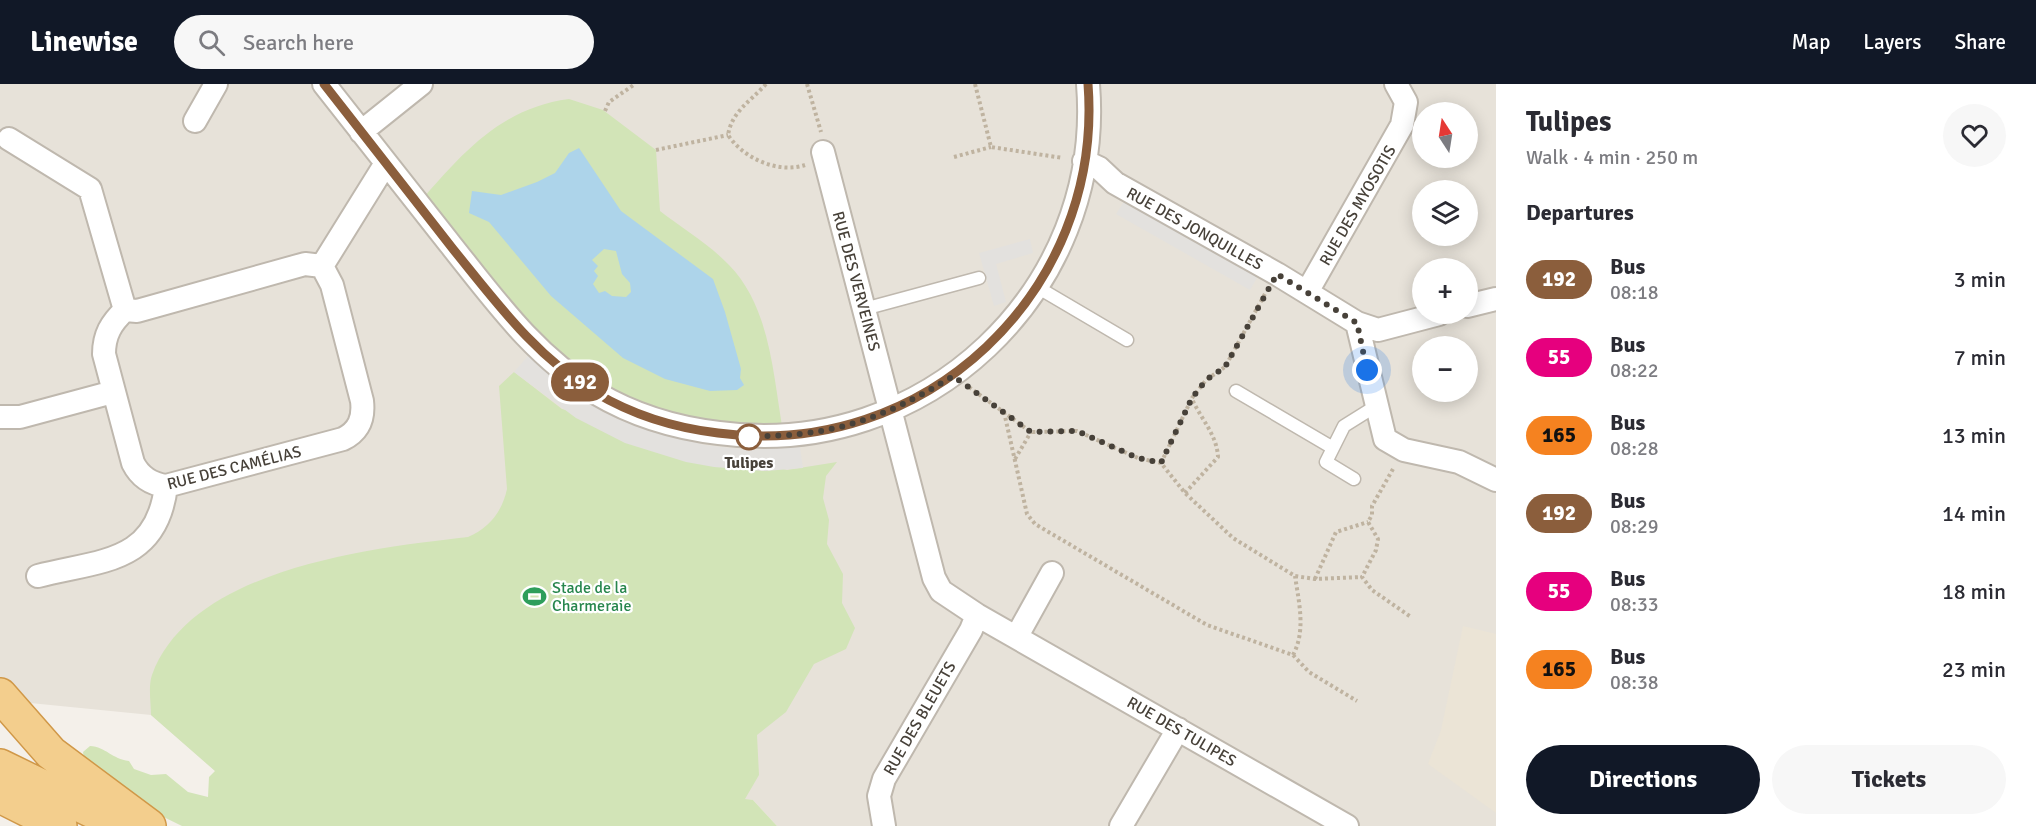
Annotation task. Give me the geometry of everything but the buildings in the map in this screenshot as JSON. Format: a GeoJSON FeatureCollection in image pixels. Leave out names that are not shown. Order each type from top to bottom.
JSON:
{"type":"FeatureCollection","features":[{"type":"Feature","properties":{"kind":"highway"},"geometry":{"type":"LineString","coordinates":[[0,695],[51,753],[149,826]]}},
{"type":"Feature","properties":{"kind":"highway"},"geometry":{"type":"LineString","coordinates":[[0,766],[124,826]]}},
{"type":"Feature","properties":{"kind":"highway"},"geometry":{"type":"LineString","coordinates":[[0,796],[60,826]]}},
{"type":"Feature","properties":{"kind":"street"},"geometry":{"type":"LineString","coordinates":[[195,121],[216,84]]}},
{"type":"Feature","properties":{"kind":"street"},"geometry":{"type":"LineString","coordinates":[[324,84],[514,325],[558,366],[597,393],[637,413],[687,428],[742,436],[784,437],[824,432],[892,411],[953,376],[998,337],[1037,287],[1064,235],[1084,161],[1089,124],[1088,84]]}},
{"type":"Feature","properties":{"kind":"street","name":"RUE DES MYOSOTIS"},"geometry":{"type":"LineString","coordinates":[[1307,292],[1402,124],[1406,102],[1396,84]]}},
{"type":"Feature","properties":{"kind":"street"},"geometry":{"type":"LineString","coordinates":[[361,132],[407,88]]}},
{"type":"Feature","properties":{"kind":"street"},"geometry":{"type":"LineString","coordinates":[[9,139],[90,189],[124,310],[137,310],[305,264],[322,266],[386,163]]}},
{"type":"Feature","properties":{"kind":"street","name":"RUE DES VERVEINES"},"geometry":{"type":"LineString","coordinates":[[823,152],[892,411]]}},
{"type":"Feature","properties":{"kind":"street","name":"RUE DES JONQUILLES"},"geometry":{"type":"LineString","coordinates":[[1084,161],[1098,168],[1115,183],[1277,274],[1357,323],[1378,330],[1412,321]]}},
{"type":"Feature","properties":{"kind":"street","name":"RUE DES CAMÉLIAS"},"geometry":{"type":"LineString","coordinates":[[124,310],[112,323],[104,344],[113,392],[137,471],[155,484],[166,486],[343,439],[358,427],[363,412],[362,401],[332,285],[322,266]]}},
{"type":"Feature","properties":{"kind":"street"},"geometry":{"type":"LineString","coordinates":[[1478,303],[1496,299]]}},
{"type":"Feature","properties":{"kind":"street"},"geometry":{"type":"LineString","coordinates":[[1357,323],[1385,439],[1404,450],[1459,462],[1496,480]]}},
{"type":"Feature","properties":{"kind":"street"},"geometry":{"type":"LineString","coordinates":[[0,417],[20,417],[113,392]]}},
{"type":"Feature","properties":{"kind":"street","name":"RUE DES TULIPES"},"geometry":{"type":"LineString","coordinates":[[892,411],[934,578],[941,591],[977,615],[1347,826]]}},
{"type":"Feature","properties":{"kind":"street"},"geometry":{"type":"LineString","coordinates":[[38,576],[125,553],[140,545],[159,518],[166,486]]}},
{"type":"Feature","properties":{"kind":"street"},"geometry":{"type":"LineString","coordinates":[[1017,636],[1052,573]]}},
{"type":"Feature","properties":{"kind":"street","name":"RUE DES BLEUETS"},"geometry":{"type":"LineString","coordinates":[[884,826],[879,803],[882,784],[971,630],[977,615]]}},
{"type":"Feature","properties":{"kind":"street"},"geometry":{"type":"LineString","coordinates":[[1121,826],[1178,729]]}},
{"type":"Feature","properties":{"kind":"lane"},"geometry":{"type":"LineString","coordinates":[[864,309],[978,278]]}},
{"type":"Feature","properties":{"kind":"lane"},"geometry":{"type":"LineString","coordinates":[[1037,287],[1127,340]]}},
{"type":"Feature","properties":{"kind":"lane"},"geometry":{"type":"LineString","coordinates":[[1236,391],[1333,448]]}},
{"type":"Feature","properties":{"kind":"lane"},"geometry":{"type":"LineString","coordinates":[[1354,479],[1326,462],[1344,426],[1376,406]]}},
{"type":"Feature","properties":{"kind":"path"},"geometry":{"type":"LineString","coordinates":[[605,111],[609,102],[636,84]]}},
{"type":"Feature","properties":{"kind":"path"},"geometry":{"type":"LineString","coordinates":[[766,84],[736,114],[731,121],[728,135],[734,144],[748,156],[780,166],[796,168],[814,161],[823,152],[825,143],[807,84]]}},
{"type":"Feature","properties":{"kind":"path"},"geometry":{"type":"LineString","coordinates":[[975,84],[991,147]]}},
{"type":"Feature","properties":{"kind":"path"},"geometry":{"type":"LineString","coordinates":[[656,150],[728,135]]}},
{"type":"Feature","properties":{"kind":"path"},"geometry":{"type":"LineString","coordinates":[[954,157],[991,147],[1084,161]]}},
{"type":"Feature","properties":{"kind":"path"},"geometry":{"type":"LineString","coordinates":[[1161,463],[1192,398],[1206,380],[1225,367],[1277,274]]}},
{"type":"Feature","properties":{"kind":"path"},"geometry":{"type":"LineString","coordinates":[[953,376],[1031,432],[1077,431],[1138,458],[1161,463],[1185,493],[1233,538],[1295,576],[1315,579],[1362,578]]}},
{"type":"Feature","properties":{"kind":"path"},"geometry":{"type":"LineString","coordinates":[[1185,493],[1218,457],[1215,436],[1200,418],[1192,398]]}},
{"type":"Feature","properties":{"kind":"path"},"geometry":{"type":"LineString","coordinates":[[1004,412],[1027,514],[1035,524],[1207,625],[1293,655],[1309,672],[1357,701]]}},
{"type":"Feature","properties":{"kind":"path"},"geometry":{"type":"LineString","coordinates":[[1015,459],[1031,432]]}},
{"type":"Feature","properties":{"kind":"path"},"geometry":{"type":"LineString","coordinates":[[1315,579],[1336,532],[1368,522],[1372,515],[1372,507],[1404,450]]}},
{"type":"Feature","properties":{"kind":"path"},"geometry":{"type":"LineString","coordinates":[[1362,578],[1376,550],[1378,540],[1368,522]]}},
{"type":"Feature","properties":{"kind":"path"},"geometry":{"type":"LineString","coordinates":[[1293,655],[1301,640],[1302,627],[1295,576]]}},
{"type":"Feature","properties":{"kind":"path"},"geometry":{"type":"LineString","coordinates":[[1362,578],[1372,590],[1411,617]]}},
{"type":"Feature","properties":{"kind":"shaded area"},"geometry":{"type":"Polygon","coordinates":[[[0,84],[1496,84],[1496,826],[777,826],[753,800],[229,783],[151,715],[0,700],[0,84]]]}},
{"type":"Feature","properties":{"kind":"shaded area"},"geometry":{"type":"Polygon","coordinates":[[[1125,200],[1258,276],[1250,290],[1116,214],[1125,200]]]}},
{"type":"Feature","properties":{"kind":"shaded area"},"geometry":{"type":"Polygon","coordinates":[[[1030,239],[1033,253],[996,264],[1006,302],[994,306],[979,253],[1030,239]]]}},
{"type":"Feature","properties":{"kind":"shaded area"},"geometry":{"type":"Polygon","coordinates":[[[528,356],[585,401],[643,428],[704,445],[748,450],[800,447],[803,468],[765,471],[714,467],[686,462],[625,443],[576,418],[514,372],[528,356]]]}},
{"type":"Feature","properties":{"kind":"shaded area"},"geometry":{"type":"Polygon","coordinates":[[[1463,626],[1496,634],[1496,813],[1428,764],[1441,730],[1463,626]]]}},
{"type":"Feature","properties":{"kind":"green space"},"geometry":{"type":"Polygon","coordinates":[[[569,99],[603,110],[656,150],[660,211],[713,250],[743,283],[762,323],[773,369],[784,437],[696,430],[577,380],[418,204],[466,152],[502,123],[544,104],[569,99]]]}},
{"type":"Feature","properties":{"kind":"green space","name":"Stade de la Charmeraie"},"geometry":{"type":"Polygon","coordinates":[[[514,372],[562,409],[787,470],[837,462],[826,476],[823,498],[829,520],[827,544],[843,574],[842,603],[855,628],[846,649],[814,664],[786,712],[757,735],[759,775],[745,799],[753,800],[777,826],[182,826],[137,804],[85,766],[83,752],[90,746],[96,747],[129,761],[134,769],[151,775],[166,774],[188,792],[208,797],[209,777],[215,771],[151,715],[152,675],[173,639],[204,610],[244,587],[289,570],[336,557],[384,548],[468,537],[482,529],[498,512],[507,489],[499,386],[514,372]]]}},
{"type":"Feature","properties":{"kind":"water"},"geometry":{"type":"Polygon","coordinates":[[[579,148],[621,211],[713,279],[725,312],[741,369],[740,378],[744,385],[737,390],[710,391],[665,379],[623,358],[551,296],[489,222],[469,213],[472,191],[501,195],[537,182],[555,173],[569,153],[579,148]],[[604,249],[592,260],[598,266],[594,271],[598,276],[593,284],[599,293],[605,291],[612,296],[626,297],[631,292],[630,283],[622,274],[616,251],[604,249]]]}},
{"type":"Feature","properties":{"kind":"bus line","name":"192"},"geometry":{"type":"LineString","coordinates":[[324,84],[514,325],[558,366],[597,393],[637,413],[696,430],[771,437],[824,432],[892,411],[953,376],[998,337],[1037,287],[1064,235],[1073,211],[1086,150],[1089,124],[1088,84]]}},
{"type":"Feature","properties":{"kind":"place","name":"Tulipes"},"geometry":{"type":"Point","coordinates":[749,437]}},
{"type":"Feature","properties":{"kind":"place","name":"Stade de la Charmeraie"},"geometry":{"type":"Point","coordinates":[534,596]}},
{"type":"Feature","properties":{"kind":"route"},"geometry":{"type":"LineString","coordinates":[[749,437],[742,436],[784,437],[824,432],[847,426],[892,411],[953,376],[1031,432],[1077,431],[1138,458],[1161,463],[1192,398],[1206,380],[1225,367],[1277,274],[1357,323],[1367,370]]}}]}
